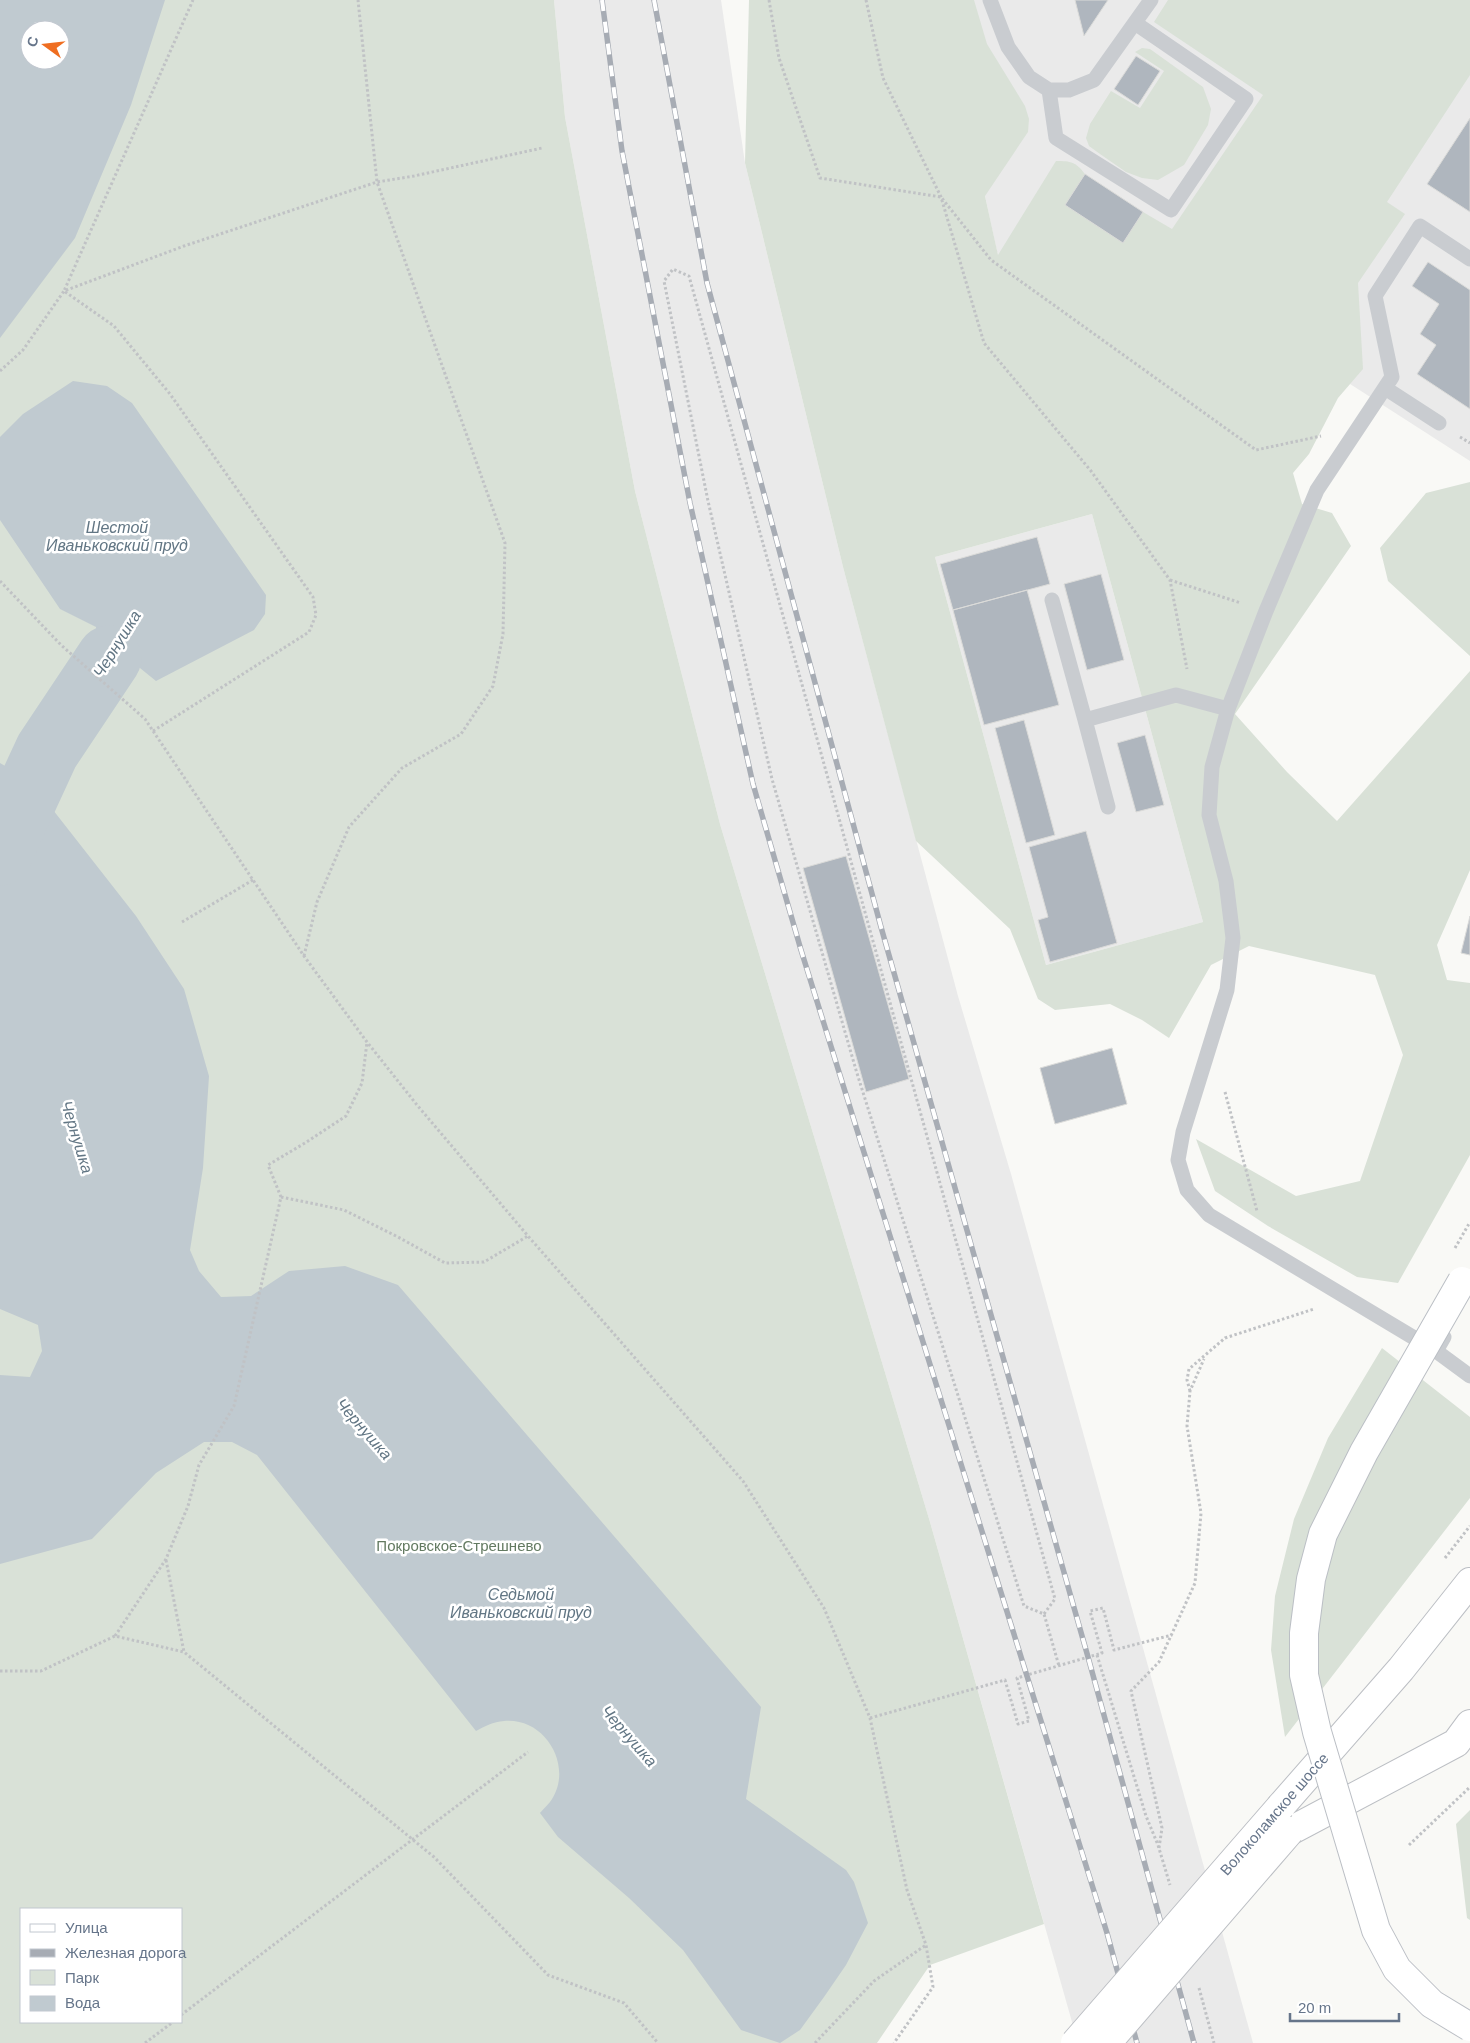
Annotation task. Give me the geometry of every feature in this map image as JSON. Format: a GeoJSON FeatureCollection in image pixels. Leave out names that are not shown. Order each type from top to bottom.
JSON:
{"type":"FeatureCollection","features":[{"type":"Feature","properties":{"kind":"main road"},"geometry":{"type":"LineString","coordinates":[[1466,1287],[1364,1452],[1324,1534],[1311,1579],[1304,1633],[1304,1674],[1317,1732],[1376,1930],[1397,1969],[1432,2004],[1470,2027]]}},
{"type":"Feature","properties":{"kind":"main road","name":"Волоколамское шоссе"},"geometry":{"type":"LineString","coordinates":[[1074,2043],[1401,1669],[1470,1582]]}},
{"type":"Feature","properties":{"kind":"main road","name":"Волоколамское шоссе"},"geometry":{"type":"LineString","coordinates":[[1107,2043],[1290,1831],[1456,1743],[1470,1724]]}},
{"type":"Feature","properties":{"kind":"lane"},"geometry":{"type":"LineString","coordinates":[[990,0],[1008,47],[1029,78],[1049,90],[1069,90],[1094,80],[1151,0]]}},
{"type":"Feature","properties":{"kind":"lane"},"geometry":{"type":"LineString","coordinates":[[1049,90],[1056,138],[1171,210],[1246,99],[1135,23]]}},
{"type":"Feature","properties":{"kind":"lane"},"geometry":{"type":"LineString","coordinates":[[1470,259],[1420,226],[1375,296],[1392,377],[1317,490],[1228,708],[1212,766],[1209,815],[1226,880],[1233,938],[1226,990],[1183,1132],[1178,1160],[1187,1190],[1209,1215],[1436,1351],[1470,1376]]}},
{"type":"Feature","properties":{"kind":"lane"},"geometry":{"type":"LineString","coordinates":[[1385,388],[1439,423]]}},
{"type":"Feature","properties":{"kind":"lane"},"geometry":{"type":"LineString","coordinates":[[1052,600],[1108,807]]}},
{"type":"Feature","properties":{"kind":"lane"},"geometry":{"type":"LineString","coordinates":[[1085,720],[1176,695],[1228,708]]}},
{"type":"Feature","properties":{"kind":"lane"},"geometry":{"type":"LineString","coordinates":[[1436,1351],[1466,1287]]}},
{"type":"Feature","properties":{"kind":"path"},"geometry":{"type":"LineString","coordinates":[[0,371],[23,350],[64,290],[193,0]]}},
{"type":"Feature","properties":{"kind":"path"},"geometry":{"type":"LineString","coordinates":[[304,956],[317,902],[349,827],[402,768],[461,734],[493,686],[503,634],[505,543],[377,182],[358,0]]}},
{"type":"Feature","properties":{"kind":"path"},"geometry":{"type":"LineString","coordinates":[[769,0],[779,58],[820,178],[941,197],[991,260],[1256,450],[1320,437],[1371,408]]}},
{"type":"Feature","properties":{"kind":"path"},"geometry":{"type":"LineString","coordinates":[[866,0],[884,78],[941,197],[984,344],[1091,471],[1170,580],[1192,699]]}},
{"type":"Feature","properties":{"kind":"path"},"geometry":{"type":"LineString","coordinates":[[64,290],[184,246],[377,182],[414,176],[542,148]]}},
{"type":"Feature","properties":{"kind":"path"},"geometry":{"type":"LineString","coordinates":[[673,269],[689,276],[1050,1580],[1055,1599],[1044,1614],[1024,1606],[856,1070],[772,780],[708,501],[664,281],[673,269]]}},
{"type":"Feature","properties":{"kind":"path"},"geometry":{"type":"LineString","coordinates":[[64,290],[114,326],[170,394],[313,597],[316,615],[309,632],[153,731]]}},
{"type":"Feature","properties":{"kind":"path"},"geometry":{"type":"LineString","coordinates":[[1170,580],[1266,611]]}},
{"type":"Feature","properties":{"kind":"path"},"geometry":{"type":"LineString","coordinates":[[0,581],[61,645],[145,719],[304,956],[366,1042],[528,1236],[743,1481],[824,1608],[870,1718],[907,1890],[926,1945],[933,1987],[894,2043]]}},
{"type":"Feature","properties":{"kind":"path"},"geometry":{"type":"LineString","coordinates":[[182,922],[253,880]]}},
{"type":"Feature","properties":{"kind":"path"},"geometry":{"type":"LineString","coordinates":[[0,1671],[41,1671],[115,1636],[166,1559],[188,1506],[199,1465],[234,1406],[281,1197],[268,1165],[346,1116],[362,1083],[366,1042]]}},
{"type":"Feature","properties":{"kind":"path"},"geometry":{"type":"LineString","coordinates":[[1224,1090],[1259,1219]]}},
{"type":"Feature","properties":{"kind":"path"},"geometry":{"type":"LineString","coordinates":[[281,1197],[344,1210],[445,1263],[484,1262],[528,1236]]}},
{"type":"Feature","properties":{"kind":"path"},"geometry":{"type":"LineString","coordinates":[[1452,1253],[1470,1222]]}},
{"type":"Feature","properties":{"kind":"path"},"geometry":{"type":"LineString","coordinates":[[1159,1848],[1162,1828],[1131,1691],[1159,1662],[1195,1583],[1201,1513],[1187,1426],[1190,1392],[1187,1374],[1190,1369],[1204,1359],[1226,1338],[1348,1297]]}},
{"type":"Feature","properties":{"kind":"path"},"geometry":{"type":"LineString","coordinates":[[1190,1392],[1204,1359]]}},
{"type":"Feature","properties":{"kind":"path"},"geometry":{"type":"LineString","coordinates":[[166,1559],[184,1652]]}},
{"type":"Feature","properties":{"kind":"path"},"geometry":{"type":"LineString","coordinates":[[870,1718],[1005,1680],[1018,1724],[1029,1721],[1017,1678],[1102,1653],[1090,1611],[1103,1608],[1114,1650],[1172,1634]]}},
{"type":"Feature","properties":{"kind":"path"},"geometry":{"type":"LineString","coordinates":[[1044,1614],[1058,1666]]}},
{"type":"Feature","properties":{"kind":"path"},"geometry":{"type":"LineString","coordinates":[[115,1636],[184,1652],[434,1857],[548,1974],[624,2003],[658,2043]]}},
{"type":"Feature","properties":{"kind":"path"},"geometry":{"type":"LineString","coordinates":[[1096,1655],[1146,1816],[1159,1848],[1172,1894]]}},
{"type":"Feature","properties":{"kind":"path"},"geometry":{"type":"LineString","coordinates":[[182,2014],[528,1752]]}},
{"type":"Feature","properties":{"kind":"path"},"geometry":{"type":"LineString","coordinates":[[1409,1845],[1470,1787]]}},
{"type":"Feature","properties":{"kind":"path"},"geometry":{"type":"LineString","coordinates":[[815,2043],[874,1981],[926,1945]]}},
{"type":"Feature","properties":{"kind":"path"},"geometry":{"type":"LineString","coordinates":[[1198,1987],[1214,2043]]}},
{"type":"Feature","properties":{"kind":"path"},"geometry":{"type":"LineString","coordinates":[[145,2043],[172,2023]]}},
{"type":"Feature","properties":{"kind":"shaded area"},"geometry":{"type":"Polygon","coordinates":[[[554,0],[721,0],[745,163],[843,567],[958,996],[1011,1174],[1253,2043],[1078,2043],[930,1522],[720,824],[635,491],[565,117],[554,0]]]}},
{"type":"Feature","properties":{"kind":"shaded area"},"geometry":{"type":"Polygon","coordinates":[[[906,0],[1470,0],[1470,461],[1308,357],[998,256],[985,196],[906,0]]]}},
{"type":"Feature","properties":{"kind":"shaded area"},"geometry":{"type":"Polygon","coordinates":[[[1092,514],[1203,922],[1046,965],[935,557],[1092,514]]]}},
{"type":"Feature","properties":{"kind":"green space","name":"Покровское-Стрешнево"},"geometry":{"type":"Polygon","coordinates":[[[0,0],[554,0],[565,117],[635,491],[720,824],[930,1522],[1044,1924],[930,1965],[877,2043],[0,2043],[0,0]]]}},
{"type":"Feature","properties":{"kind":"green space"},"geometry":{"type":"Polygon","coordinates":[[[749,0],[974,0],[987,44],[1025,106],[1029,119],[1028,132],[985,196],[998,255],[1056,161],[1073,163],[1085,174],[1065,205],[1123,243],[1143,212],[1172,229],[1263,95],[1154,22],[1168,0],[1470,0],[1470,75],[1387,202],[1405,214],[1358,283],[1363,369],[1338,398],[1309,454],[1293,473],[1302,504],[1332,513],[1351,546],[1235,714],[1287,772],[1337,821],[1470,671],[1470,870],[1437,945],[1447,980],[1470,983],[1470,1155],[1398,1283],[1357,1277],[1268,1226],[1215,1191],[1196,1139],[1296,1196],[1360,1181],[1403,1055],[1375,975],[1249,946],[1211,965],[1169,1038],[1142,1020],[1110,1004],[1055,1010],[1038,999],[1010,929],[916,841],[843,567],[745,163],[749,0]],[[1092,514],[935,557],[1046,965],[1203,922],[1092,514]]]}},
{"type":"Feature","properties":{"kind":"green space"},"geometry":{"type":"Polygon","coordinates":[[[1142,48],[1150,49],[1203,87],[1211,109],[1208,125],[1184,165],[1158,180],[1142,178],[1126,172],[1089,146],[1086,138],[1090,124],[1111,91],[1140,108],[1164,71],[1135,52],[1142,48]]]}},
{"type":"Feature","properties":{"kind":"green space"},"geometry":{"type":"Polygon","coordinates":[[[1470,482],[1470,656],[1388,581],[1380,548],[1426,493],[1470,482]]]}},
{"type":"Feature","properties":{"kind":"green space"},"geometry":{"type":"Polygon","coordinates":[[[1382,1348],[1470,1417],[1470,1498],[1285,1737],[1271,1650],[1275,1596],[1294,1519],[1328,1438],[1382,1348]]]}},
{"type":"Feature","properties":{"kind":"green space"},"geometry":{"type":"Polygon","coordinates":[[[1470,1810],[1470,1920],[1467,1918],[1456,1824],[1470,1810]]]}},
{"type":"Feature","properties":{"kind":"water"},"geometry":{"type":"Polygon","coordinates":[[[0,0],[165,0],[131,105],[75,238],[0,338],[0,0]]]}},
{"type":"Feature","properties":{"kind":"water","name":"Шестой Иваньковский пруд"},"geometry":{"type":"Polygon","coordinates":[[[73,381],[107,386],[132,403],[266,595],[265,614],[254,630],[156,681],[135,664],[116,670],[79,720],[59,734],[65,710],[97,645],[96,627],[60,609],[0,520],[0,437],[23,414],[73,381]]]}},
{"type":"Feature","properties":{"kind":"water","name":"Седьмой Иваньковский пруд"},"geometry":{"type":"Polygon","coordinates":[[[47,751],[46,801],[136,916],[184,989],[209,1076],[203,1168],[190,1250],[199,1271],[221,1297],[251,1296],[289,1271],[345,1266],[398,1285],[761,1707],[746,1799],[846,1870],[854,1882],[868,1923],[846,1965],[800,2030],[780,2043],[741,2030],[683,1950],[629,1898],[558,1837],[540,1813],[550,1802],[557,1789],[559,1774],[558,1760],[544,1736],[532,1727],[519,1722],[496,1722],[476,1731],[257,1455],[232,1442],[204,1442],[156,1473],[92,1539],[0,1564],[0,1375],[30,1377],[42,1351],[38,1325],[0,1309],[0,763],[12,770],[47,751]]]}},
{"type":"Feature","properties":{"kind":"building"},"geometry":{"type":"Polygon","coordinates":[[[1075,0],[1108,0],[1084,36],[1075,0]]]}},
{"type":"Feature","properties":{"kind":"building"},"geometry":{"type":"Polygon","coordinates":[[[1136,56],[1160,71],[1138,105],[1114,89],[1136,56]]]}},
{"type":"Feature","properties":{"kind":"building"},"geometry":{"type":"Polygon","coordinates":[[[1470,118],[1470,212],[1427,184],[1470,118]]]}},
{"type":"Feature","properties":{"kind":"building"},"geometry":{"type":"Polygon","coordinates":[[[1085,174],[1143,212],[1123,243],[1065,205],[1085,174]]]}},
{"type":"Feature","properties":{"kind":"building"},"geometry":{"type":"Polygon","coordinates":[[[1428,262],[1470,290],[1470,409],[1417,374],[1436,345],[1420,334],[1439,304],[1412,286],[1428,262]]]}},
{"type":"Feature","properties":{"kind":"building"},"geometry":{"type":"Polygon","coordinates":[[[1037,537],[1050,584],[953,610],[940,564],[1037,537]]]}},
{"type":"Feature","properties":{"kind":"building"},"geometry":{"type":"Polygon","coordinates":[[[1101,574],[1124,660],[1087,670],[1064,584],[1101,574]]]}},
{"type":"Feature","properties":{"kind":"building"},"geometry":{"type":"Polygon","coordinates":[[[1027,590],[1059,705],[984,725],[953,610],[1027,590]]]}},
{"type":"Feature","properties":{"kind":"building"},"geometry":{"type":"Polygon","coordinates":[[[1024,720],[1055,835],[1026,843],[995,728],[1024,720]]]}},
{"type":"Feature","properties":{"kind":"building"},"geometry":{"type":"Polygon","coordinates":[[[1145,735],[1164,805],[1136,812],[1117,743],[1145,735]]]}},
{"type":"Feature","properties":{"kind":"building"},"geometry":{"type":"Polygon","coordinates":[[[1086,831],[1117,943],[1050,962],[1038,920],[1048,917],[1029,847],[1086,831]]]}},
{"type":"Feature","properties":{"kind":"building"},"geometry":{"type":"Polygon","coordinates":[[[846,856],[909,1079],[866,1092],[803,868],[846,856]]]}},
{"type":"Feature","properties":{"kind":"building"},"geometry":{"type":"Polygon","coordinates":[[[1470,916],[1470,955],[1461,953],[1470,916]]]}},
{"type":"Feature","properties":{"kind":"building"},"geometry":{"type":"Polygon","coordinates":[[[1112,1048],[1127,1104],[1055,1124],[1040,1068],[1112,1048]]]}},
{"type":"Feature","properties":{"kind":"waterway","name":"Чернушка"},"geometry":{"type":"LineString","coordinates":[[0,853],[47,751],[109,658]]}},
{"type":"Feature","properties":{"kind":"railway"},"geometry":{"type":"LineString","coordinates":[[602,0],[622,151],[690,503],[753,784],[801,950],[1107,1933],[1137,2043]]}},
{"type":"Feature","properties":{"kind":"railway"},"geometry":{"type":"LineString","coordinates":[[654,0],[707,283],[881,927],[1088,1657],[1194,2043]]}}]}
